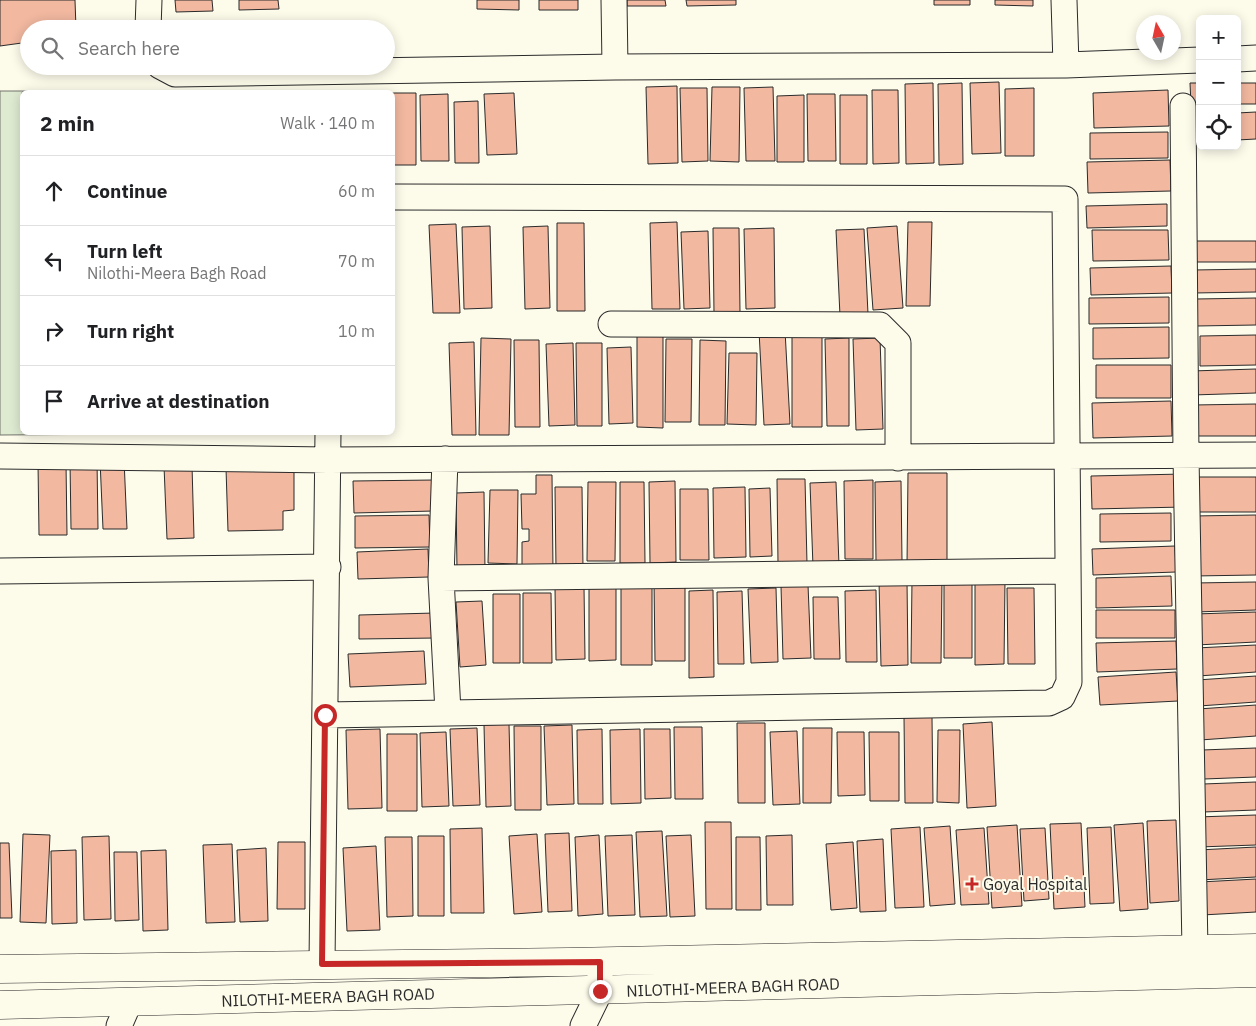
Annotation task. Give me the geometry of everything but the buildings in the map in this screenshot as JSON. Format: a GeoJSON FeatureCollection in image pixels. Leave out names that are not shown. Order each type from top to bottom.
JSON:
{"type":"FeatureCollection","features":[{"type":"Feature","properties":{"kind":"street"},"geometry":{"type":"LineString","coordinates":[[148,20],[149,0]]}},
{"type":"Feature","properties":{"kind":"street"},"geometry":{"type":"LineString","coordinates":[[614,0],[615,67]]}},
{"type":"Feature","properties":{"kind":"street"},"geometry":{"type":"LineString","coordinates":[[1064,0],[1066,65]]}},
{"type":"Feature","properties":{"kind":"street"},"geometry":{"type":"LineString","coordinates":[[1241,59],[1256,58]]}},
{"type":"Feature","properties":{"kind":"street"},"geometry":{"type":"LineString","coordinates":[[395,70],[615,67],[1066,65],[1196,60]]}},
{"type":"Feature","properties":{"kind":"street"},"geometry":{"type":"LineString","coordinates":[[1183,106],[1186,456],[1194,950]]}},
{"type":"Feature","properties":{"kind":"street"},"geometry":{"type":"LineString","coordinates":[[325,715],[1049,704],[1062,697],[1069,682],[1065,199],[395,197]]}},
{"type":"Feature","properties":{"kind":"street"},"geometry":{"type":"LineString","coordinates":[[611,324],[880,325],[898,343],[898,458]]}},
{"type":"Feature","properties":{"kind":"street"},"geometry":{"type":"LineString","coordinates":[[322,964],[328,435]]}},
{"type":"Feature","properties":{"kind":"street"},"geometry":{"type":"LineString","coordinates":[[0,456],[328,460],[1067,458],[1256,455]]}},
{"type":"Feature","properties":{"kind":"street"},"geometry":{"type":"LineString","coordinates":[[445,459],[441,578],[448,712]]}},
{"type":"Feature","properties":{"kind":"street"},"geometry":{"type":"LineString","coordinates":[[0,571],[328,567]]}},
{"type":"Feature","properties":{"kind":"street"},"geometry":{"type":"LineString","coordinates":[[441,578],[1068,571]]}},
{"type":"Feature","properties":{"kind":"street","name":"NILOTHI-MEERA BAGH ROAD"},"geometry":{"type":"LineString","coordinates":[[0,969],[600,962],[1256,948]]}},
{"type":"Feature","properties":{"kind":"street"},"geometry":{"type":"LineString","coordinates":[[583,1026],[600,991],[600,962]]}},
{"type":"Feature","properties":{"kind":"street","name":"NILOTHI-MEERA BAGH ROAD"},"geometry":{"type":"LineString","coordinates":[[0,1005],[124,1014],[330,995],[600,991],[1256,973]]}},
{"type":"Feature","properties":{"kind":"green space"},"geometry":{"type":"Polygon","coordinates":[[[0,91],[20,91],[20,435],[0,435],[0,91]]]}},
{"type":"Feature","properties":{"kind":"place","name":"Goyal Hospital"},"geometry":{"type":"Point","coordinates":[972,884]}},
{"type":"Feature","properties":{"kind":"route"},"geometry":{"type":"LineString","coordinates":[[325,715],[322,964],[600,962],[600,991]]}}]}
